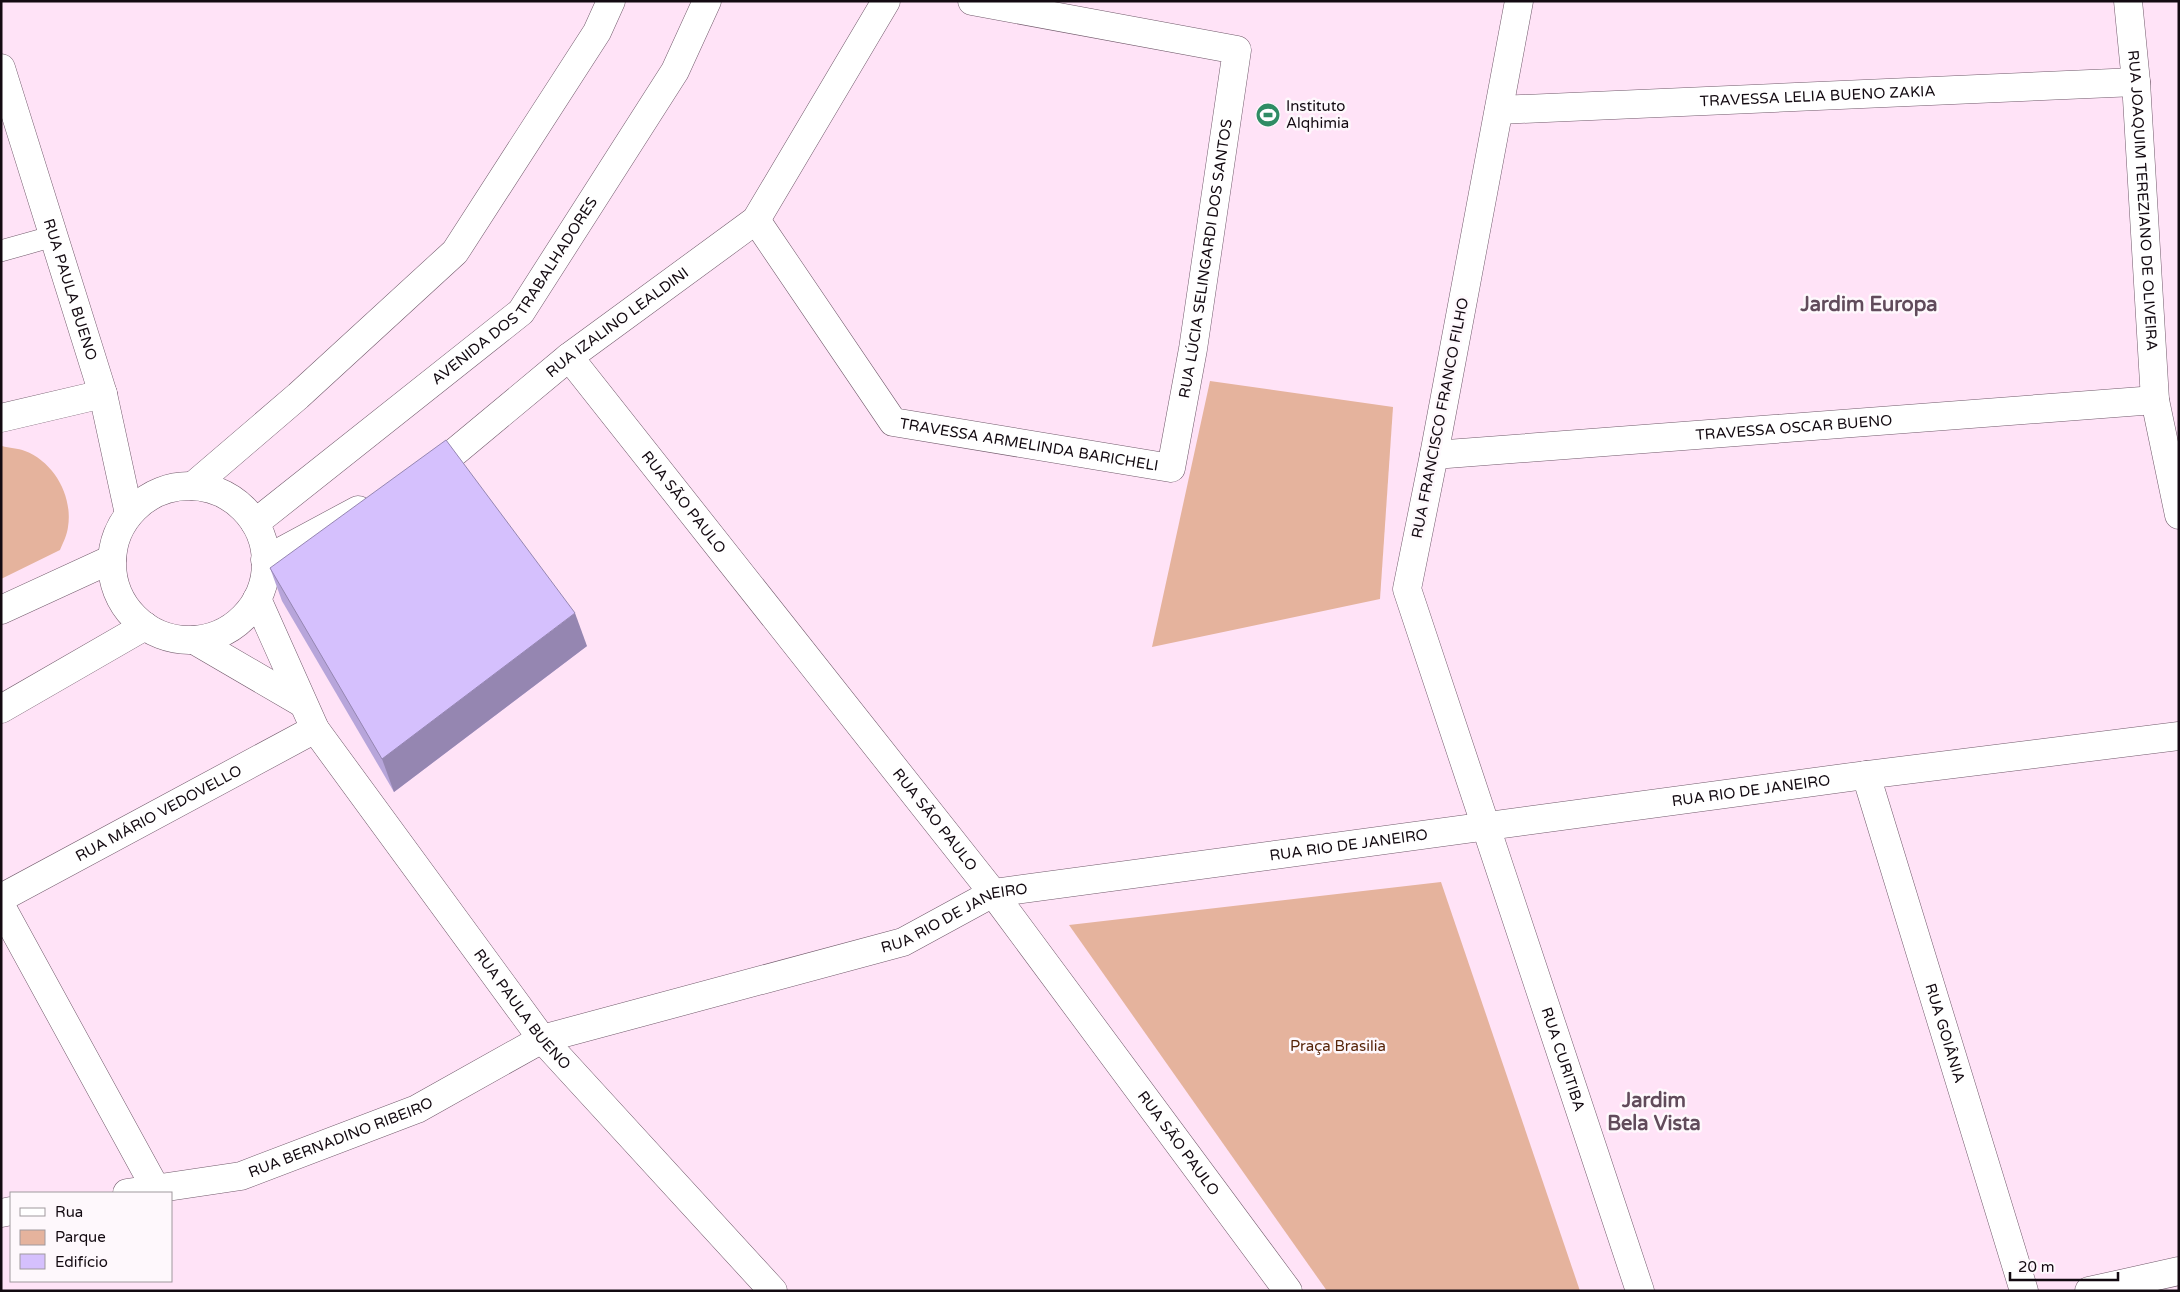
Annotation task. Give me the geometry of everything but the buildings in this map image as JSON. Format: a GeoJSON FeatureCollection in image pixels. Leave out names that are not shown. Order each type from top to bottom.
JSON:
{"type":"FeatureCollection","features":[{"type":"Feature","properties":{"kind":"street"},"geometry":{"type":"LineString","coordinates":[[193,486],[298,396],[455,252],[597,32],[611,1]]}},
{"type":"Feature","properties":{"kind":"street","name":"AVENIDA DOS TRABALHADORES"},"geometry":{"type":"LineString","coordinates":[[255,523],[521,312],[676,71],[707,1]]}},
{"type":"Feature","properties":{"kind":"street","name":"RUA IZALINO LEALDINI"},"geometry":{"type":"LineString","coordinates":[[265,560],[433,469],[570,357],[756,220],[886,1]]}},
{"type":"Feature","properties":{"kind":"street","name":"RUA LÚCIA SELINGARDI DOS SANTOS"},"geometry":{"type":"LineString","coordinates":[[972,1],[1237,50],[1193,349],[1171,468]]}},
{"type":"Feature","properties":{"kind":"street","name":"RUA FRANCISCO FRANCO FILHO"},"geometry":{"type":"LineString","coordinates":[[1486,827],[1407,590],[1519,1]]}},
{"type":"Feature","properties":{"kind":"street","name":"RUA JOAQUIM TEREZIANO DE OLIVEIRA"},"geometry":{"type":"LineString","coordinates":[[2128,1],[2136,82],[2154,400],[2179,515]]}},
{"type":"Feature","properties":{"kind":"street","name":"RUA PAULA BUENO"},"geometry":{"type":"LineString","coordinates":[[1,68],[103,394],[129,514]]}},
{"type":"Feature","properties":{"kind":"street","name":"TRAVESSA LELIA BUENO ZAKIA"},"geometry":{"type":"LineString","coordinates":[[1499,110],[2136,82]]}},
{"type":"Feature","properties":{"kind":"street","name":"TRAVESSA ARMELINDA BARICHELI"},"geometry":{"type":"LineString","coordinates":[[756,220],[893,422],[1171,468]]}},
{"type":"Feature","properties":{"kind":"street","name":"RUA SÃO PAULO"},"geometry":{"type":"LineString","coordinates":[[570,357],[993,894],[1288,1291]]}},
{"type":"Feature","properties":{"kind":"street"},"geometry":{"type":"LineString","coordinates":[[1,418],[103,394]]}},
{"type":"Feature","properties":{"kind":"street","name":"TRAVESSA OSCAR BUENO"},"geometry":{"type":"LineString","coordinates":[[1434,455],[2154,400]]}},
{"type":"Feature","properties":{"kind":"street"},"geometry":{"type":"LineString","coordinates":[[193,486],[217,491],[238,503],[255,523],[264,548],[265,560],[265,574],[257,599],[242,620],[220,634],[194,640],[168,637],[145,626],[126,608],[114,583],[112,559],[117,535],[129,514],[147,498],[169,488],[193,486]]}},
{"type":"Feature","properties":{"kind":"street"},"geometry":{"type":"LineString","coordinates":[[1,610],[112,559]]}},
{"type":"Feature","properties":{"kind":"street","name":"RUA PAULA BUENO"},"geometry":{"type":"LineString","coordinates":[[257,599],[315,729],[542,1040],[773,1291]]}},
{"type":"Feature","properties":{"kind":"street"},"geometry":{"type":"LineString","coordinates":[[1,709],[145,626]]}},
{"type":"Feature","properties":{"kind":"street"},"geometry":{"type":"LineString","coordinates":[[194,640],[302,703]]}},
{"type":"Feature","properties":{"kind":"street","name":"RUA MÁRIO VEDOVELLO"},"geometry":{"type":"LineString","coordinates":[[1,898],[315,729]]}},
{"type":"Feature","properties":{"kind":"street","name":"RUA RIO DE JANEIRO"},"geometry":{"type":"LineString","coordinates":[[542,1040],[902,942],[993,894],[1866,774],[2179,736]]}},
{"type":"Feature","properties":{"kind":"street","name":"RUA GOIÂNIA"},"geometry":{"type":"LineString","coordinates":[[1866,774],[2024,1291]]}},
{"type":"Feature","properties":{"kind":"street","name":"RUA CURITIBA"},"geometry":{"type":"LineString","coordinates":[[1486,827],[1640,1291]]}},
{"type":"Feature","properties":{"kind":"street"},"geometry":{"type":"LineString","coordinates":[[1,906],[156,1189]]}},
{"type":"Feature","properties":{"kind":"street","name":"RUA BERNADINO RIBEIRO"},"geometry":{"type":"LineString","coordinates":[[134,1192],[241,1176],[407,1113],[542,1040]]}},
{"type":"Feature","properties":{"kind":"street"},"geometry":{"type":"LineString","coordinates":[[2089,1291],[2179,1271]]}},
{"type":"Feature","properties":{"kind":"lane"},"geometry":{"type":"LineString","coordinates":[[1,251],[54,236]]}},
{"type":"Feature","properties":{"kind":"green space"},"geometry":{"type":"Polygon","coordinates":[[[1210,381],[1393,407],[1380,599],[1152,647],[1210,381]]]}},
{"type":"Feature","properties":{"kind":"green space"},"geometry":{"type":"Polygon","coordinates":[[[2,446],[25,451],[45,463],[53,472],[64,492],[69,515],[67,533],[60,550],[1,579],[2,446]]]}},
{"type":"Feature","properties":{"kind":"green space","name":"Praça Brasilia"},"geometry":{"type":"Polygon","coordinates":[[[1441,882],[1580,1291],[1327,1291],[1069,925],[1441,882]]]}},
{"type":"Feature","properties":{"kind":"place","name":"Instituto Alqhimia"},"geometry":{"type":"Point","coordinates":[1268,115]}},
{"type":"Feature","properties":{"kind":"district","name":"Jardim Europa"},"geometry":{"type":"Point","coordinates":[1869,305]}},
{"type":"Feature","properties":{"kind":"district","name":"Jardim Bela Vista"},"geometry":{"type":"Point","coordinates":[1654,1112]}}]}
